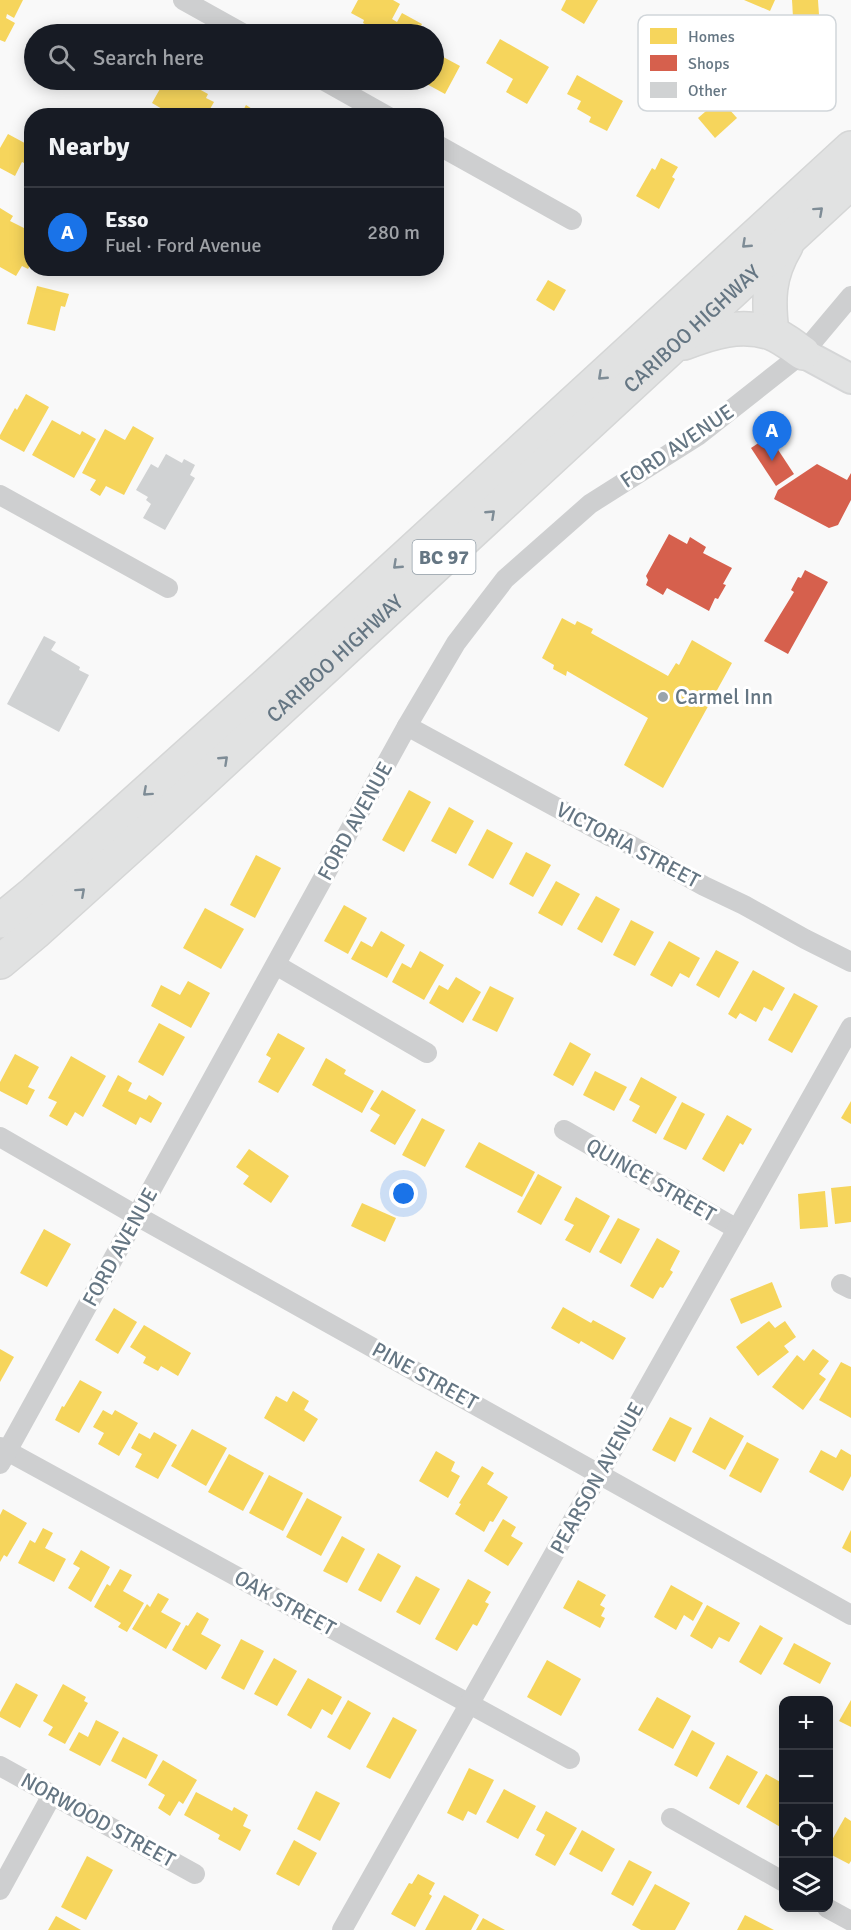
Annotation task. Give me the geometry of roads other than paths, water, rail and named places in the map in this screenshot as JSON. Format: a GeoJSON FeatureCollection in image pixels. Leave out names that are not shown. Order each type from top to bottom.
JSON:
{"type":"FeatureCollection","features":[{"type":"Feature","properties":{"kind":"highway","name":"CARIBOO HIGHWAY"},"geometry":{"type":"LineString","coordinates":[[0,921],[269,682],[851,148]]}},
{"type":"Feature","properties":{"kind":"highway","name":"CARIBOO HIGHWAY"},"geometry":{"type":"LineString","coordinates":[[0,962],[159,821],[851,182]]}},
{"type":"Feature","properties":{"kind":"highway"},"geometry":{"type":"LineString","coordinates":[[772,333],[769,303],[771,280],[776,261],[792,235]]}},
{"type":"Feature","properties":{"kind":"highway"},"geometry":{"type":"LineString","coordinates":[[672,347],[723,329],[752,329],[772,333],[803,353]]}},
{"type":"Feature","properties":{"kind":"highway"},"geometry":{"type":"LineString","coordinates":[[0,912],[35,892]]}},
{"type":"Feature","properties":{"kind":"street"},"geometry":{"type":"LineString","coordinates":[[183,0],[226,24]]}},
{"type":"Feature","properties":{"kind":"street"},"geometry":{"type":"LineString","coordinates":[[341,90],[373,108]]}},
{"type":"Feature","properties":{"kind":"street"},"geometry":{"type":"LineString","coordinates":[[444,148],[572,220]]}},
{"type":"Feature","properties":{"kind":"street","name":"FORD AVENUE"},"geometry":{"type":"LineString","coordinates":[[2,1454],[137,1216],[407,726],[456,643],[506,579],[590,504],[699,435],[803,353],[851,297]]}},
{"type":"Feature","properties":{"kind":"street"},"geometry":{"type":"LineString","coordinates":[[803,353],[851,379]]}},
{"type":"Feature","properties":{"kind":"street"},"geometry":{"type":"LineString","coordinates":[[0,495],[168,588]]}},
{"type":"Feature","properties":{"kind":"street","name":"VICTORIA STREET"},"geometry":{"type":"LineString","coordinates":[[407,726],[609,836],[623,840],[704,886],[851,962]]}},
{"type":"Feature","properties":{"kind":"street"},"geometry":{"type":"LineString","coordinates":[[276,965],[427,1053]]}},
{"type":"Feature","properties":{"kind":"street","name":"PEARSON AVENUE"},"geometry":{"type":"LineString","coordinates":[[342,1930],[851,1027]]}},
{"type":"Feature","properties":{"kind":"street","name":"QUINCE STREET"},"geometry":{"type":"LineString","coordinates":[[564,1130],[737,1229]]}},
{"type":"Feature","properties":{"kind":"street","name":"PINE STREET"},"geometry":{"type":"LineString","coordinates":[[0,1137],[851,1615]]}},
{"type":"Feature","properties":{"kind":"street","name":"OAK STREET"},"geometry":{"type":"LineString","coordinates":[[2,1454],[570,1759]]}},
{"type":"Feature","properties":{"kind":"street","name":"NORWOOD STREET"},"geometry":{"type":"LineString","coordinates":[[0,1766],[195,1874]]}},
{"type":"Feature","properties":{"kind":"street"},"geometry":{"type":"LineString","coordinates":[[0,1890],[52,1795]]}},
{"type":"Feature","properties":{"kind":"street"},"geometry":{"type":"LineString","coordinates":[[671,1818],[779,1880]]}},
{"type":"Feature","properties":{"kind":"street"},"geometry":{"type":"LineString","coordinates":[[833,1911],[851,1921]]}},
{"type":"Feature","properties":{"kind":"place","name":"Esso"},"geometry":{"type":"Point","coordinates":[772,461]}},
{"type":"Feature","properties":{"kind":"place","name":"Carmel Inn"},"geometry":{"type":"Point","coordinates":[663,697]}}]}
